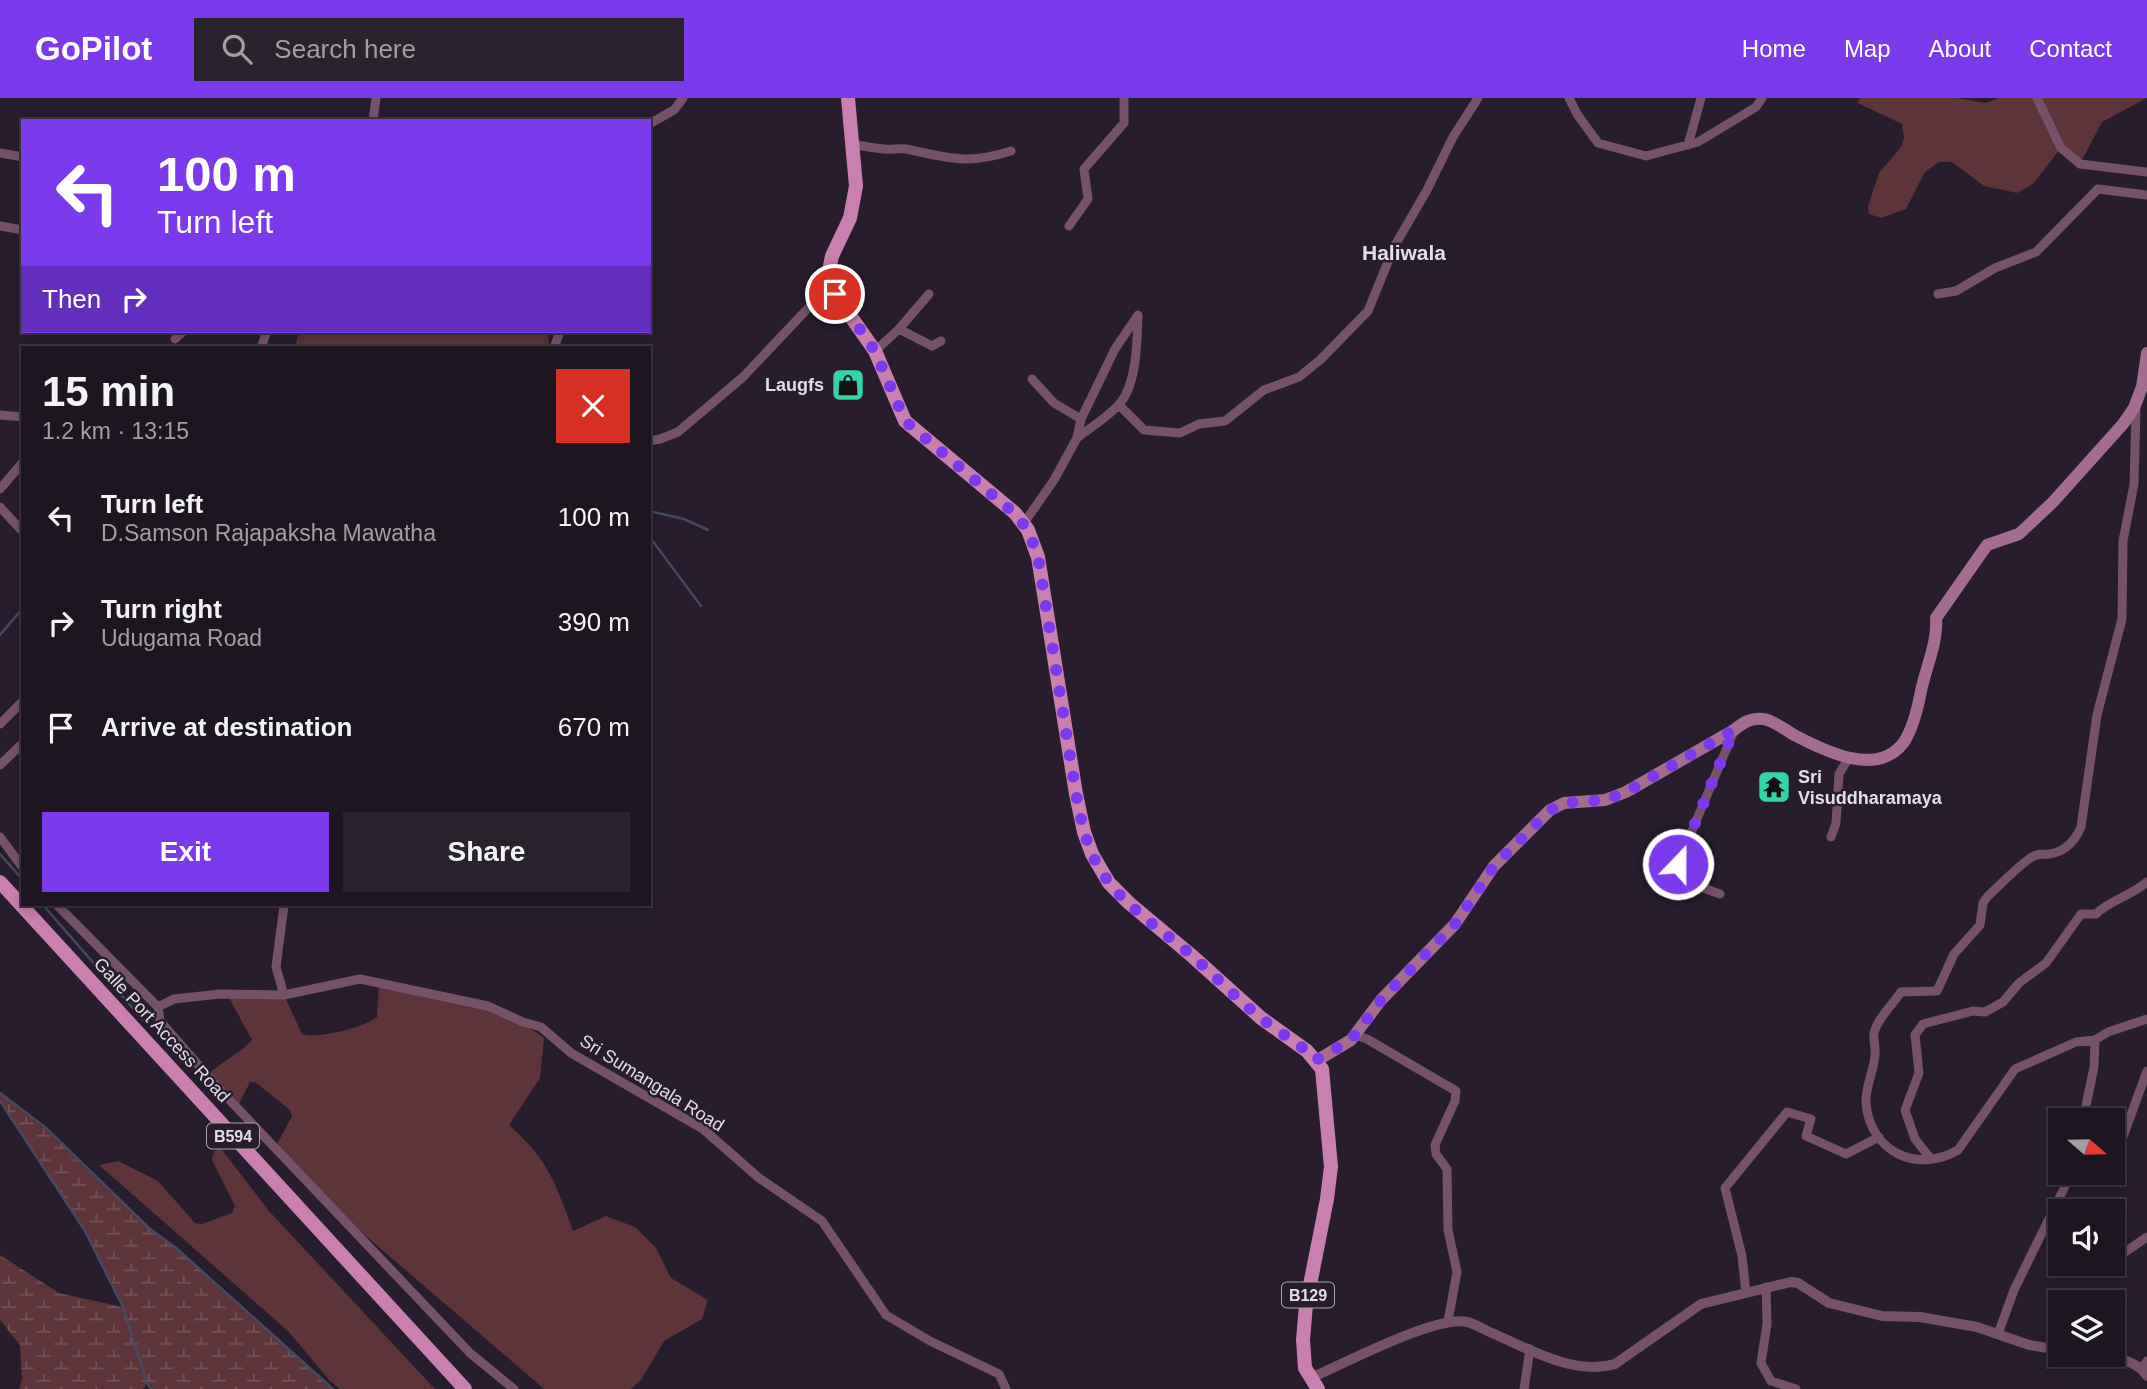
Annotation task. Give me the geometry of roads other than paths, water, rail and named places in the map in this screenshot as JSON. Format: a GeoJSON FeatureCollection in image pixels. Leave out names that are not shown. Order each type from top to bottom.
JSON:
{"type":"FeatureCollection","features":[{"type":"Feature","properties":{"kind":"main road"},"geometry":{"type":"LineString","coordinates":[[848,98],[856,186],[850,218],[832,256],[829,271],[831,284],[839,302],[875,351],[905,421],[1014,513],[1032,537],[1038,557],[1084,832],[1099,868],[1129,903],[1261,1018],[1316,1060],[1351,1040],[1381,1000],[1455,924],[1494,866],[1550,810],[1564,803],[1605,800],[1626,792],[1734,730],[1747,719],[1765,719],[1848,759],[1887,756],[1904,742],[1917,709],[1937,632],[1936,618],[1987,545],[2019,534],[2053,502],[2123,424],[2134,408],[2142,387],[2147,353]]}},
{"type":"Feature","properties":{"kind":"main road","name":"Galle Port Access Road"},"geometry":{"type":"LineString","coordinates":[[0,882],[21,905]]}},
{"type":"Feature","properties":{"kind":"main road","name":"Galle Port Access Road"},"geometry":{"type":"LineString","coordinates":[[22,906],[463,1388]]}},
{"type":"Feature","properties":{"kind":"main road","name":"B129"},"geometry":{"type":"LineString","coordinates":[[1315,1384],[1303,1361],[1306,1305],[1331,1167],[1325,1087],[1322,1069],[1316,1060]]}},
{"type":"Feature","properties":{"kind":"street"},"geometry":{"type":"LineString","coordinates":[[373,119],[376,98]]}},
{"type":"Feature","properties":{"kind":"street"},"geometry":{"type":"LineString","coordinates":[[651,123],[674,110],[683,98]]}},
{"type":"Feature","properties":{"kind":"street"},"geometry":{"type":"LineString","coordinates":[[1069,226],[1088,199],[1084,169],[1124,123],[1124,98]]}},
{"type":"Feature","properties":{"kind":"street"},"geometry":{"type":"LineString","coordinates":[[1119,405],[1144,430],[1180,433],[1199,424],[1225,422],[1264,390],[1299,377],[1320,360],[1368,311],[1394,247],[1427,190],[1453,137],[1478,98]]}},
{"type":"Feature","properties":{"kind":"street"},"geometry":{"type":"LineString","coordinates":[[1688,145],[1701,98]]}},
{"type":"Feature","properties":{"kind":"street"},"geometry":{"type":"LineString","coordinates":[[1572,99],[1577,114],[1598,143],[1646,156],[1698,142],[1756,107],[1762,98]]}},
{"type":"Feature","properties":{"kind":"street"},"geometry":{"type":"LineString","coordinates":[[2037,98],[2062,148],[2080,164],[2147,172]]}},
{"type":"Feature","properties":{"kind":"street"},"geometry":{"type":"LineString","coordinates":[[851,144],[904,149],[962,160],[988,158],[1010,151]]}},
{"type":"Feature","properties":{"kind":"street"},"geometry":{"type":"LineString","coordinates":[[0,153],[21,157]]}},
{"type":"Feature","properties":{"kind":"street"},"geometry":{"type":"LineString","coordinates":[[1938,294],[1956,291],[1996,268],[2036,252],[2098,189],[2147,195]]}},
{"type":"Feature","properties":{"kind":"street"},"geometry":{"type":"LineString","coordinates":[[0,226],[21,230]]}},
{"type":"Feature","properties":{"kind":"street"},"geometry":{"type":"LineString","coordinates":[[651,441],[678,432],[743,377],[831,284]]}},
{"type":"Feature","properties":{"kind":"street"},"geometry":{"type":"LineString","coordinates":[[875,351],[899,329],[929,294]]}},
{"type":"Feature","properties":{"kind":"street"},"geometry":{"type":"LineString","coordinates":[[1024,523],[1054,480],[1077,438],[1081,419],[1115,349],[1138,315],[1136,351],[1128,391],[1119,405],[1077,438]]}},
{"type":"Feature","properties":{"kind":"street"},"geometry":{"type":"LineString","coordinates":[[899,329],[932,346],[941,341]]}},
{"type":"Feature","properties":{"kind":"street"},"geometry":{"type":"LineString","coordinates":[[175,339],[182,333]]}},
{"type":"Feature","properties":{"kind":"street"},"geometry":{"type":"LineString","coordinates":[[1032,379],[1054,403],[1081,419]]}},
{"type":"Feature","properties":{"kind":"street"},"geometry":{"type":"LineString","coordinates":[[2134,408],[2134,484],[2123,541],[2122,619],[2097,715],[2081,827],[2076,840],[2063,850],[2049,854],[2038,853],[1988,896],[1983,903],[1980,926],[1954,954],[1937,991],[1901,992],[1874,1033],[1875,1054],[1866,1100],[1868,1113],[1879,1137],[1892,1152],[1903,1158],[1947,1157],[1958,1150],[2015,1069],[2076,1042],[2095,1040],[2108,1032],[2147,1018]]}},
{"type":"Feature","properties":{"kind":"street"},"geometry":{"type":"LineString","coordinates":[[0,415],[21,417]]}},
{"type":"Feature","properties":{"kind":"street"},"geometry":{"type":"LineString","coordinates":[[0,489],[21,464]]}},
{"type":"Feature","properties":{"kind":"street"},"geometry":{"type":"LineString","coordinates":[[0,507],[21,530]]}},
{"type":"Feature","properties":{"kind":"street"},"geometry":{"type":"LineString","coordinates":[[0,724],[21,703]]}},
{"type":"Feature","properties":{"kind":"street"},"geometry":{"type":"LineString","coordinates":[[1720,894],[1676,876],[1678,864],[1734,730]]}},
{"type":"Feature","properties":{"kind":"street"},"geometry":{"type":"LineString","coordinates":[[0,765],[21,745]]}},
{"type":"Feature","properties":{"kind":"street"},"geometry":{"type":"LineString","coordinates":[[1830,837],[1836,823],[1839,774],[1848,759]]}},
{"type":"Feature","properties":{"kind":"street"},"geometry":{"type":"LineString","coordinates":[[0,837],[21,864]]}},
{"type":"Feature","properties":{"kind":"street"},"geometry":{"type":"LineString","coordinates":[[1931,1159],[1915,1139],[1905,1110],[1919,1073],[1915,1035],[1923,1024],[1973,1012],[1985,1012],[2003,1002],[2019,983],[2046,963],[2081,914],[2096,914],[2105,905],[2118,901],[2147,882]]}},
{"type":"Feature","properties":{"kind":"street"},"geometry":{"type":"LineString","coordinates":[[58,906],[158,1007],[160,1021],[212,1081],[372,1251],[470,1353],[514,1389]]}},
{"type":"Feature","properties":{"kind":"street"},"geometry":{"type":"LineString","coordinates":[[284,906],[276,967],[284,995]]}},
{"type":"Feature","properties":{"kind":"street","name":"Sri Sumangala Road"},"geometry":{"type":"LineString","coordinates":[[158,1007],[173,999],[220,994],[284,995],[360,979],[488,1006],[541,1027],[571,1053],[703,1129],[759,1178],[822,1221],[886,1315],[930,1341],[999,1374],[1006,1389]]}},
{"type":"Feature","properties":{"kind":"street"},"geometry":{"type":"LineString","coordinates":[[1351,1040],[1358,1037],[1367,1039],[1456,1091],[1455,1101],[1435,1145],[1436,1154],[1447,1169],[1448,1230],[1457,1272],[1448,1321]]}},
{"type":"Feature","properties":{"kind":"street"},"geometry":{"type":"LineString","coordinates":[[2085,1108],[2094,1067],[2095,1040]]}},
{"type":"Feature","properties":{"kind":"street"},"geometry":{"type":"LineString","coordinates":[[2125,1131],[2147,1070]]}},
{"type":"Feature","properties":{"kind":"street"},"geometry":{"type":"LineString","coordinates":[[1746,1293],[1742,1256],[1725,1188],[1787,1112],[1811,1119],[1806,1136],[1846,1154],[1879,1137]]}},
{"type":"Feature","properties":{"kind":"street"},"geometry":{"type":"LineString","coordinates":[[1998,1334],[2014,1290],[2066,1185]]}},
{"type":"Feature","properties":{"kind":"street"},"geometry":{"type":"LineString","coordinates":[[2125,1252],[2147,1237]]}},
{"type":"Feature","properties":{"kind":"street"},"geometry":{"type":"LineString","coordinates":[[1315,1384],[1415,1331],[1448,1321],[1467,1322],[1550,1358],[1592,1369],[1603,1367],[1615,1364],[1701,1304],[1766,1287],[1798,1283],[1829,1303],[1882,1316],[1920,1317],[1977,1327],[2029,1345],[2048,1348]]}},
{"type":"Feature","properties":{"kind":"street"},"geometry":{"type":"LineString","coordinates":[[1766,1287],[1767,1324],[1761,1363],[1771,1381],[1796,1389]]}},
{"type":"Feature","properties":{"kind":"street"},"geometry":{"type":"LineString","coordinates":[[1524,1389],[1530,1349]]}},
{"type":"Feature","properties":{"kind":"street"},"geometry":{"type":"LineString","coordinates":[[2125,1361],[2145,1368]]}},
{"type":"Feature","properties":{"kind":"waterway"},"geometry":{"type":"LineString","coordinates":[[651,511],[684,519],[708,530]]}},
{"type":"Feature","properties":{"kind":"waterway"},"geometry":{"type":"LineString","coordinates":[[651,539],[701,606]]}},
{"type":"Feature","properties":{"kind":"waterway"},"geometry":{"type":"LineString","coordinates":[[0,635],[21,610]]}},
{"type":"Feature","properties":{"kind":"waterway"},"geometry":{"type":"LineString","coordinates":[[0,854],[21,878]]}},
{"type":"Feature","properties":{"kind":"waterway"},"geometry":{"type":"LineString","coordinates":[[44,906],[144,1021]]}},
{"type":"Feature","properties":{"kind":"waterway"},"geometry":{"type":"LineString","coordinates":[[0,1093],[45,1127],[150,1229],[175,1247],[333,1389]]}},
{"type":"Feature","properties":{"kind":"waterway"},"geometry":{"type":"LineString","coordinates":[[0,1101],[85,1231],[123,1307],[151,1389]]}},
{"type":"Feature","properties":{"kind":"place","name":"Laugfs"},"geometry":{"type":"Point","coordinates":[848,385]}},
{"type":"Feature","properties":{"kind":"place","name":"Sri Visuddharamaya"},"geometry":{"type":"Point","coordinates":[1774,787]}},
{"type":"Feature","properties":{"kind":"district","name":"Haliwala"},"geometry":{"type":"Point","coordinates":[1404,252]}}]}
